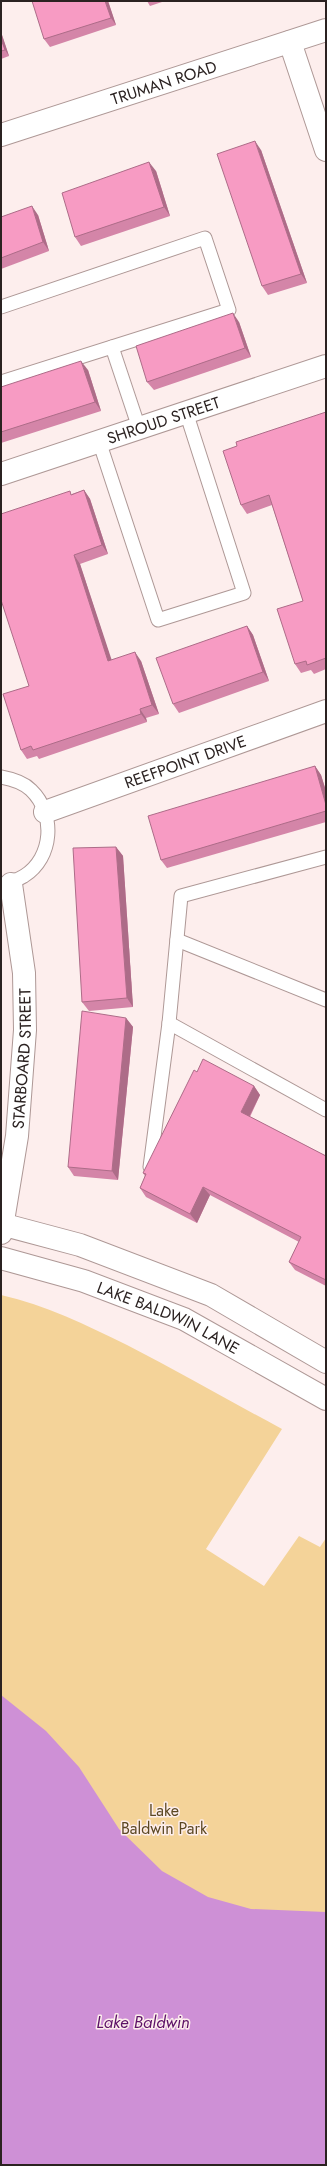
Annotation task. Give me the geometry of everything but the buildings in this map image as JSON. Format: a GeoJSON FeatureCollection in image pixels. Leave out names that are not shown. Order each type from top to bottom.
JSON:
{"type":"FeatureCollection","features":[{"type":"Feature","properties":{"kind":"street","name":"TRUMAN ROAD"},"geometry":{"type":"LineString","coordinates":[[1,135],[326,30]]}},
{"type":"Feature","properties":{"kind":"street"},"geometry":{"type":"LineString","coordinates":[[290,42],[326,150]]}},
{"type":"Feature","properties":{"kind":"street","name":"SHROUD STREET"},"geometry":{"type":"LineString","coordinates":[[1,474],[326,366]]}},
{"type":"Feature","properties":{"kind":"street","name":"REEFPOINT DRIVE"},"geometry":{"type":"LineString","coordinates":[[45,812],[326,711]]}},
{"type":"Feature","properties":{"kind":"street","name":"STARBOARD STREET"},"geometry":{"type":"LineString","coordinates":[[2,1227],[16,1136],[25,1030],[24,974],[6,884]]}},
{"type":"Feature","properties":{"kind":"street","name":"LAKE BALDWIN LANE"},"geometry":{"type":"LineString","coordinates":[[2,1227],[80,1245],[211,1295],[326,1362]]}},
{"type":"Feature","properties":{"kind":"street","name":"LAKE BALDWIN LANE"},"geometry":{"type":"LineString","coordinates":[[1,1258],[84,1282],[184,1319],[326,1399]]}},
{"type":"Feature","properties":{"kind":"lane"},"geometry":{"type":"LineString","coordinates":[[1,307],[205,238],[229,310],[1,382]]}},
{"type":"Feature","properties":{"kind":"lane"},"geometry":{"type":"LineString","coordinates":[[112,347],[139,428]]}},
{"type":"Feature","properties":{"kind":"lane"},"geometry":{"type":"LineString","coordinates":[[99,441],[158,620],[244,593],[186,412]]}},
{"type":"Feature","properties":{"kind":"lane"},"geometry":{"type":"LineString","coordinates":[[1,777],[16,780],[31,790],[42,805],[48,822],[48,840],[42,857],[30,872],[6,884]]}},
{"type":"Feature","properties":{"kind":"lane"},"geometry":{"type":"LineString","coordinates":[[150,1167],[169,1023],[181,896],[326,857]]}},
{"type":"Feature","properties":{"kind":"lane"},"geometry":{"type":"LineString","coordinates":[[177,940],[326,1000]]}},
{"type":"Feature","properties":{"kind":"lane"},"geometry":{"type":"LineString","coordinates":[[169,1023],[326,1110]]}},
{"type":"Feature","properties":{"kind":"green space","name":"Lake Baldwin Park"},"geometry":{"type":"Polygon","coordinates":[[[1,1295],[34,1304],[66,1316],[96,1330],[146,1355],[282,1429],[206,1549],[264,1586],[299,1536],[320,1547],[326,1538],[326,2165],[1,2053],[1,1295]]]}},
{"type":"Feature","properties":{"kind":"water","name":"Lake Baldwin"},"geometry":{"type":"Polygon","coordinates":[[[1,1695],[46,1731],[79,1767],[119,1829],[162,1871],[208,1897],[251,1909],[326,1912],[326,2165],[1,2165],[1,1695]]]}}]}
